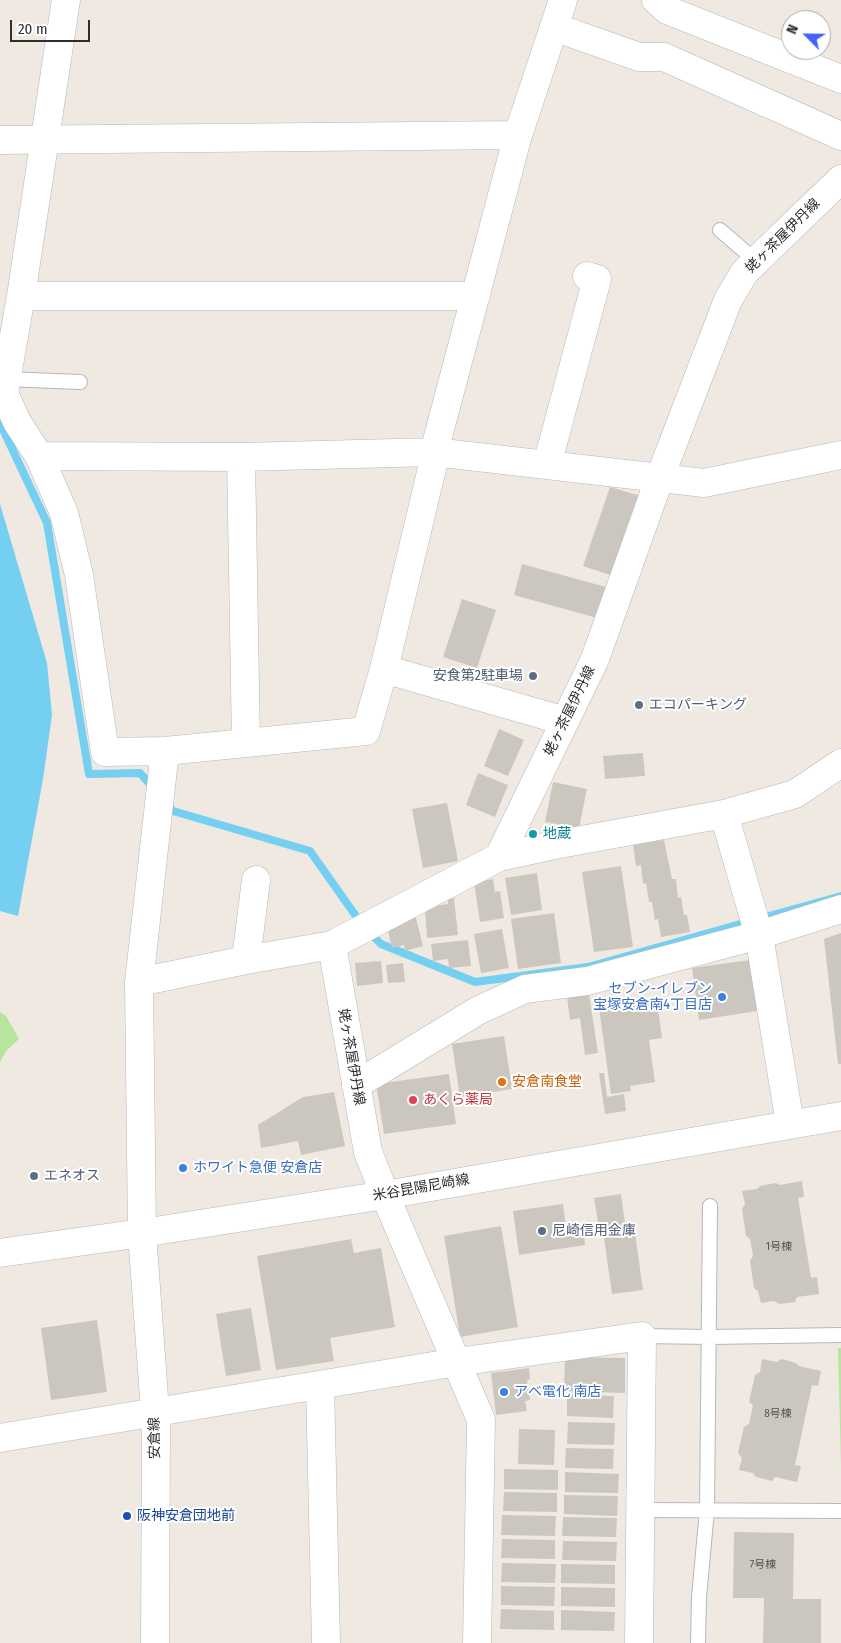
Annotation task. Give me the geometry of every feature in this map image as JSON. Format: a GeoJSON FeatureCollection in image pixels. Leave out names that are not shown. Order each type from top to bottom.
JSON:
{"type":"FeatureCollection","features":[{"type":"Feature","properties":{"kind":"street"},"geometry":{"type":"LineString","coordinates":[[66,0],[21,296],[4,388],[17,422],[39,456],[64,512],[79,575],[105,752],[165,751],[366,731],[384,669],[434,460],[434,452],[518,135],[563,0]]}},
{"type":"Feature","properties":{"kind":"street"},"geometry":{"type":"LineString","coordinates":[[656,0],[667,10],[841,79]]}},
{"type":"Feature","properties":{"kind":"street"},"geometry":{"type":"LineString","coordinates":[[554,27],[639,56],[664,57],[841,136]]}},
{"type":"Feature","properties":{"kind":"street"},"geometry":{"type":"LineString","coordinates":[[0,140],[518,135]]}},
{"type":"Feature","properties":{"kind":"street","name":"姥ヶ茶屋伊丹線"},"geometry":{"type":"LineString","coordinates":[[499,857],[595,659],[660,477],[728,300],[744,273],[841,178]]}},
{"type":"Feature","properties":{"kind":"street"},"geometry":{"type":"LineString","coordinates":[[547,465],[596,279]]}},
{"type":"Feature","properties":{"kind":"street"},"geometry":{"type":"LineString","coordinates":[[21,296],[476,296]]}},
{"type":"Feature","properties":{"kind":"street"},"geometry":{"type":"LineString","coordinates":[[39,456],[241,457],[434,452],[704,483],[841,455]]}},
{"type":"Feature","properties":{"kind":"street"},"geometry":{"type":"LineString","coordinates":[[241,457],[246,743]]}},
{"type":"Feature","properties":{"kind":"street"},"geometry":{"type":"LineString","coordinates":[[384,669],[564,721]]}},
{"type":"Feature","properties":{"kind":"street","name":"安倉線"},"geometry":{"type":"LineString","coordinates":[[155,1643],[155,1413],[142,1233],[139,982],[165,751]]}},
{"type":"Feature","properties":{"kind":"street"},"geometry":{"type":"LineString","coordinates":[[139,982],[332,945],[499,857],[724,814],[795,794],[841,762]]}},
{"type":"Feature","properties":{"kind":"street"},"geometry":{"type":"LineString","coordinates":[[724,814],[759,935],[790,1124]]}},
{"type":"Feature","properties":{"kind":"street"},"geometry":{"type":"LineString","coordinates":[[246,960],[256,880]]}},
{"type":"Feature","properties":{"kind":"street"},"geometry":{"type":"LineString","coordinates":[[356,1085],[479,1010],[525,988],[587,981],[759,935],[841,909]]}},
{"type":"Feature","properties":{"kind":"street","name":"姥ヶ茶屋伊丹線"},"geometry":{"type":"LineString","coordinates":[[332,945],[368,1152],[481,1420],[476,1643]]}},
{"type":"Feature","properties":{"kind":"street","name":"米谷昆陽尼崎線"},"geometry":{"type":"LineString","coordinates":[[0,1253],[385,1195],[841,1116]]}},
{"type":"Feature","properties":{"kind":"street"},"geometry":{"type":"LineString","coordinates":[[0,1438],[457,1362],[642,1336],[639,1643]]}},
{"type":"Feature","properties":{"kind":"street"},"geometry":{"type":"LineString","coordinates":[[320,1385],[326,1643]]}},
{"type":"Feature","properties":{"kind":"lane"},"geometry":{"type":"LineString","coordinates":[[720,230],[756,261]]}},
{"type":"Feature","properties":{"kind":"lane"},"geometry":{"type":"LineString","coordinates":[[4,388],[80,382]]}},
{"type":"Feature","properties":{"kind":"lane"},"geometry":{"type":"LineString","coordinates":[[698,1643],[699,1597],[707,1510],[710,1206]]}},
{"type":"Feature","properties":{"kind":"lane"},"geometry":{"type":"LineString","coordinates":[[642,1336],[841,1335]]}},
{"type":"Feature","properties":{"kind":"lane"},"geometry":{"type":"LineString","coordinates":[[640,1510],[841,1511]]}},
{"type":"Feature","properties":{"kind":"green space"},"geometry":{"type":"Polygon","coordinates":[[[0,1012],[6,1016],[19,1039],[6,1051],[0,1062],[0,1012]]]}},
{"type":"Feature","properties":{"kind":"green space"},"geometry":{"type":"Polygon","coordinates":[[[838,1348],[841,1348],[841,1465],[838,1348]]]}},
{"type":"Feature","properties":{"kind":"water"},"geometry":{"type":"Polygon","coordinates":[[[0,504],[47,663],[52,715],[43,779],[18,916],[0,911],[0,504]]]}},
{"type":"Feature","properties":{"kind":"building"},"geometry":{"type":"Polygon","coordinates":[[[610,487],[640,496],[613,576],[583,566],[610,487]]]}},
{"type":"Feature","properties":{"kind":"building"},"geometry":{"type":"Polygon","coordinates":[[[522,564],[606,587],[597,618],[514,595],[522,564]]]}},
{"type":"Feature","properties":{"kind":"building"},"geometry":{"type":"Polygon","coordinates":[[[462,599],[496,610],[477,668],[443,657],[462,599]]]}},
{"type":"Feature","properties":{"kind":"building"},"geometry":{"type":"Polygon","coordinates":[[[499,729],[524,740],[508,776],[484,766],[499,729]]]}},
{"type":"Feature","properties":{"kind":"building"},"geometry":{"type":"Polygon","coordinates":[[[643,753],[645,776],[605,779],[603,756],[643,753]]]}},
{"type":"Feature","properties":{"kind":"building"},"geometry":{"type":"Polygon","coordinates":[[[478,773],[508,785],[495,817],[466,805],[478,773]]]}},
{"type":"Feature","properties":{"kind":"building"},"geometry":{"type":"Polygon","coordinates":[[[553,782],[587,789],[579,828],[545,822],[553,782]]]}},
{"type":"Feature","properties":{"kind":"building"},"geometry":{"type":"Polygon","coordinates":[[[447,803],[458,861],[423,868],[412,809],[447,803]]]}},
{"type":"Feature","properties":{"kind":"building"},"geometry":{"type":"Polygon","coordinates":[[[531,830],[537,832],[534,838],[529,836],[531,830]]]}},
{"type":"Feature","properties":{"kind":"building"},"geometry":{"type":"Polygon","coordinates":[[[664,840],[672,879],[676,879],[678,898],[681,897],[684,915],[687,915],[690,932],[661,937],[658,919],[655,920],[652,902],[649,902],[646,883],[643,884],[641,865],[636,866],[633,844],[664,840]]]}},
{"type":"Feature","properties":{"kind":"building"},"geometry":{"type":"Polygon","coordinates":[[[621,866],[633,947],[594,952],[582,872],[621,866]]]}},
{"type":"Feature","properties":{"kind":"building"},"geometry":{"type":"Polygon","coordinates":[[[537,873],[542,910],[511,915],[505,878],[537,873]]]}},
{"type":"Feature","properties":{"kind":"building"},"geometry":{"type":"Polygon","coordinates":[[[493,879],[495,892],[500,891],[504,918],[480,922],[474,882],[493,879]]]}},
{"type":"Feature","properties":{"kind":"building"},"geometry":{"type":"Polygon","coordinates":[[[454,898],[458,935],[427,938],[425,907],[448,904],[448,899],[454,898]]]}},
{"type":"Feature","properties":{"kind":"building"},"geometry":{"type":"Polygon","coordinates":[[[554,913],[561,963],[518,969],[511,919],[554,913]]]}},
{"type":"Feature","properties":{"kind":"building"},"geometry":{"type":"Polygon","coordinates":[[[415,914],[423,946],[405,951],[404,945],[392,948],[386,921],[415,914]]]}},
{"type":"Feature","properties":{"kind":"building"},"geometry":{"type":"Polygon","coordinates":[[[502,929],[509,968],[481,973],[474,934],[502,929]]]}},
{"type":"Feature","properties":{"kind":"building"},"geometry":{"type":"Polygon","coordinates":[[[841,933],[841,1064],[838,1064],[824,939],[841,933]]]}},
{"type":"Feature","properties":{"kind":"building"},"geometry":{"type":"Polygon","coordinates":[[[468,940],[471,966],[449,968],[448,959],[433,961],[431,944],[468,940]]]}},
{"type":"Feature","properties":{"kind":"building"},"geometry":{"type":"Polygon","coordinates":[[[750,960],[757,1011],[699,1020],[692,968],[750,960]]]}},
{"type":"Feature","properties":{"kind":"building"},"geometry":{"type":"Polygon","coordinates":[[[381,961],[383,983],[357,986],[355,963],[381,961]]]}},
{"type":"Feature","properties":{"kind":"building"},"geometry":{"type":"Polygon","coordinates":[[[403,963],[405,982],[388,983],[386,965],[403,963]]]}},
{"type":"Feature","properties":{"kind":"building"},"geometry":{"type":"Polygon","coordinates":[[[589,994],[598,1053],[585,1055],[580,1018],[570,1020],[567,997],[589,994]]]}},
{"type":"Feature","properties":{"kind":"building"},"geometry":{"type":"Polygon","coordinates":[[[657,1002],[662,1038],[649,1040],[655,1082],[630,1086],[631,1091],[611,1094],[599,1008],[619,1005],[619,1008],[657,1002]]]}},
{"type":"Feature","properties":{"kind":"building"},"geometry":{"type":"Polygon","coordinates":[[[504,1036],[512,1089],[460,1097],[452,1044],[504,1036]]]}},
{"type":"Feature","properties":{"kind":"building"},"geometry":{"type":"Polygon","coordinates":[[[599,1073],[604,1073],[607,1097],[624,1094],[626,1111],[605,1114],[599,1073]]]}},
{"type":"Feature","properties":{"kind":"building"},"geometry":{"type":"Polygon","coordinates":[[[449,1074],[456,1124],[384,1134],[376,1084],[449,1074]]]}},
{"type":"Feature","properties":{"kind":"building"},"geometry":{"type":"Polygon","coordinates":[[[334,1092],[345,1146],[301,1155],[298,1141],[261,1148],[258,1125],[303,1097],[334,1092]]]}},
{"type":"Feature","properties":{"kind":"building"},"geometry":{"type":"Polygon","coordinates":[[[802,1181],[804,1197],[798,1198],[811,1278],[817,1277],[819,1294],[797,1297],[795,1302],[779,1304],[774,1301],[761,1303],[758,1291],[754,1288],[750,1261],[753,1256],[750,1239],[746,1236],[742,1209],[745,1204],[742,1191],[776,1183],[780,1185],[802,1181]]]}},
{"type":"Feature","properties":{"kind":"building"},"geometry":{"type":"Polygon","coordinates":[[[621,1194],[626,1231],[600,1234],[594,1198],[621,1194]]]}},
{"type":"Feature","properties":{"kind":"building"},"geometry":{"type":"Polygon","coordinates":[[[563,1204],[566,1227],[583,1225],[585,1245],[519,1255],[513,1211],[563,1204]]]}},
{"type":"Feature","properties":{"kind":"building"},"geometry":{"type":"Polygon","coordinates":[[[501,1226],[518,1327],[460,1337],[444,1236],[501,1226]]]}},
{"type":"Feature","properties":{"kind":"building"},"geometry":{"type":"Polygon","coordinates":[[[635,1233],[643,1290],[612,1294],[604,1238],[635,1233]]]}},
{"type":"Feature","properties":{"kind":"building"},"geometry":{"type":"Polygon","coordinates":[[[351,1239],[354,1253],[381,1248],[395,1327],[330,1338],[334,1361],[276,1370],[257,1256],[351,1239]]]}},
{"type":"Feature","properties":{"kind":"building"},"geometry":{"type":"Polygon","coordinates":[[[251,1308],[261,1370],[226,1376],[216,1314],[251,1308]]]}},
{"type":"Feature","properties":{"kind":"building"},"geometry":{"type":"Polygon","coordinates":[[[97,1320],[107,1392],[51,1400],[41,1328],[97,1320]]]}},
{"type":"Feature","properties":{"kind":"building"},"geometry":{"type":"Polygon","coordinates":[[[565,1357],[625,1358],[625,1393],[564,1391],[565,1357]]]}},
{"type":"Feature","properties":{"kind":"building"},"geometry":{"type":"Polygon","coordinates":[[[762,1359],[777,1362],[781,1359],[796,1363],[799,1366],[821,1371],[818,1386],[812,1385],[795,1465],[801,1466],[797,1482],[775,1477],[772,1481],[756,1477],[753,1473],[739,1470],[742,1458],[738,1453],[744,1427],[749,1424],[753,1405],[749,1402],[755,1375],[760,1372],[762,1359]]]}},
{"type":"Feature","properties":{"kind":"building"},"geometry":{"type":"Polygon","coordinates":[[[529,1368],[530,1379],[527,1380],[530,1400],[525,1401],[527,1411],[496,1415],[491,1373],[529,1368]]]}},
{"type":"Feature","properties":{"kind":"building"},"geometry":{"type":"Polygon","coordinates":[[[567,1395],[614,1396],[613,1418],[567,1416],[567,1395]]]}},
{"type":"Feature","properties":{"kind":"building"},"geometry":{"type":"Polygon","coordinates":[[[568,1422],[615,1423],[614,1445],[567,1444],[568,1422]]]}},
{"type":"Feature","properties":{"kind":"building"},"geometry":{"type":"Polygon","coordinates":[[[519,1429],[555,1430],[554,1465],[518,1464],[519,1429]]]}},
{"type":"Feature","properties":{"kind":"building"},"geometry":{"type":"Polygon","coordinates":[[[566,1448],[614,1449],[613,1469],[565,1468],[566,1448]]]}},
{"type":"Feature","properties":{"kind":"building"},"geometry":{"type":"Polygon","coordinates":[[[504,1469],[558,1470],[558,1490],[504,1489],[504,1469]]]}},
{"type":"Feature","properties":{"kind":"building"},"geometry":{"type":"Polygon","coordinates":[[[565,1472],[619,1474],[618,1493],[565,1492],[565,1472]]]}},
{"type":"Feature","properties":{"kind":"building"},"geometry":{"type":"Polygon","coordinates":[[[504,1492],[557,1493],[557,1512],[503,1511],[504,1492]]]}},
{"type":"Feature","properties":{"kind":"building"},"geometry":{"type":"Polygon","coordinates":[[[564,1495],[618,1496],[617,1516],[564,1514],[564,1495]]]}},
{"type":"Feature","properties":{"kind":"building"},"geometry":{"type":"Polygon","coordinates":[[[502,1515],[556,1516],[555,1536],[501,1535],[502,1515]]]}},
{"type":"Feature","properties":{"kind":"building"},"geometry":{"type":"Polygon","coordinates":[[[563,1517],[617,1518],[616,1537],[562,1536],[563,1517]]]}},
{"type":"Feature","properties":{"kind":"building"},"geometry":{"type":"Polygon","coordinates":[[[734,1532],[794,1533],[793,1599],[821,1599],[821,1643],[763,1643],[764,1598],[733,1598],[734,1532]]]}},
{"type":"Feature","properties":{"kind":"building"},"geometry":{"type":"Polygon","coordinates":[[[502,1539],[555,1540],[555,1559],[501,1558],[502,1539]]]}},
{"type":"Feature","properties":{"kind":"building"},"geometry":{"type":"Polygon","coordinates":[[[563,1541],[617,1542],[616,1561],[562,1560],[563,1541]]]}},
{"type":"Feature","properties":{"kind":"building"},"geometry":{"type":"Polygon","coordinates":[[[502,1563],[556,1564],[555,1583],[501,1582],[502,1563]]]}},
{"type":"Feature","properties":{"kind":"building"},"geometry":{"type":"Polygon","coordinates":[[[561,1564],[615,1565],[615,1584],[561,1583],[561,1564]]]}},
{"type":"Feature","properties":{"kind":"building"},"geometry":{"type":"Polygon","coordinates":[[[501,1586],[555,1587],[554,1606],[501,1605],[501,1586]]]}},
{"type":"Feature","properties":{"kind":"building"},"geometry":{"type":"Polygon","coordinates":[[[561,1587],[615,1588],[615,1607],[561,1606],[561,1587]]]}},
{"type":"Feature","properties":{"kind":"building"},"geometry":{"type":"Polygon","coordinates":[[[501,1609],[554,1611],[554,1630],[500,1629],[501,1609]]]}},
{"type":"Feature","properties":{"kind":"building"},"geometry":{"type":"Polygon","coordinates":[[[561,1610],[615,1612],[614,1631],[561,1630],[561,1610]]]}},
{"type":"Feature","properties":{"kind":"waterway"},"geometry":{"type":"LineString","coordinates":[[0,423],[47,523],[89,774],[140,773],[149,783]]}},
{"type":"Feature","properties":{"kind":"waterway"},"geometry":{"type":"LineString","coordinates":[[168,805],[173,811],[310,851],[358,919]]}},
{"type":"Feature","properties":{"kind":"waterway"},"geometry":{"type":"LineString","coordinates":[[762,918],[841,896]]}},
{"type":"Feature","properties":{"kind":"waterway"},"geometry":{"type":"LineString","coordinates":[[373,936],[381,944],[475,982],[588,967],[744,923]]}},
{"type":"Feature","properties":{"kind":"place","name":"安食第2駐車場"},"geometry":{"type":"Point","coordinates":[533,676]}},
{"type":"Feature","properties":{"kind":"place","name":"エコパーキング"},"geometry":{"type":"Point","coordinates":[639,705]}},
{"type":"Feature","properties":{"kind":"place","name":"地蔵"},"geometry":{"type":"Point","coordinates":[533,834]}},
{"type":"Feature","properties":{"kind":"place","name":"セブン-イレブン 宝塚安倉南4丁目店"},"geometry":{"type":"Point","coordinates":[722,997]}},
{"type":"Feature","properties":{"kind":"place","name":"安倉南食堂"},"geometry":{"type":"Point","coordinates":[502,1082]}},
{"type":"Feature","properties":{"kind":"place","name":"あくら薬局"},"geometry":{"type":"Point","coordinates":[413,1100]}},
{"type":"Feature","properties":{"kind":"place","name":"ホワイト急便 安倉店"},"geometry":{"type":"Point","coordinates":[183,1168]}},
{"type":"Feature","properties":{"kind":"place","name":"エネオス"},"geometry":{"type":"Point","coordinates":[34,1176]}},
{"type":"Feature","properties":{"kind":"place","name":"尼崎信用金庫"},"geometry":{"type":"Point","coordinates":[542,1231]}},
{"type":"Feature","properties":{"kind":"place","name":"アベ電化 南店"},"geometry":{"type":"Point","coordinates":[504,1392]}},
{"type":"Feature","properties":{"kind":"place","name":"阪神安倉団地前"},"geometry":{"type":"Point","coordinates":[127,1516]}}]}
